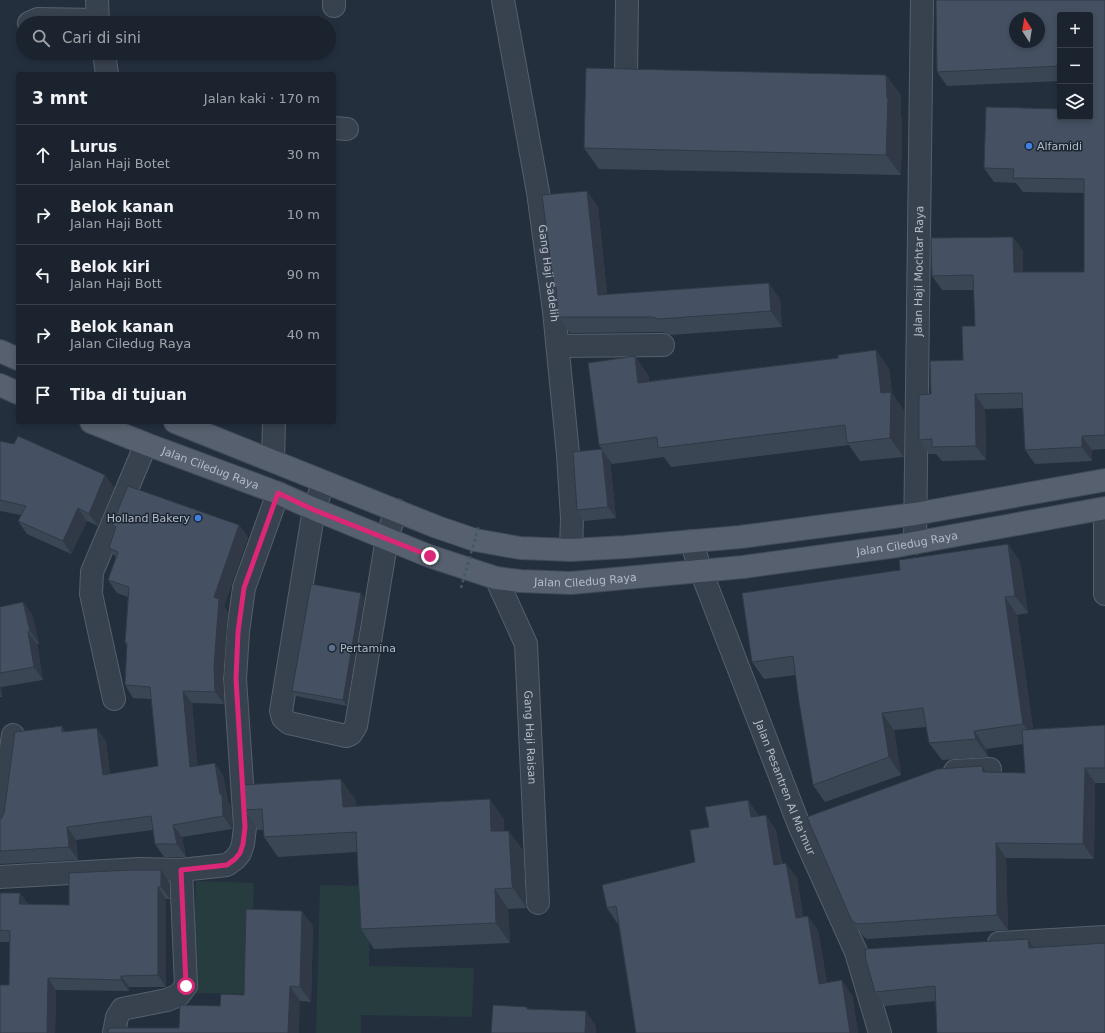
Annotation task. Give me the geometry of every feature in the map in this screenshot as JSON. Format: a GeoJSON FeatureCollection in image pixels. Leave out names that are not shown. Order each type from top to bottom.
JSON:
{"type":"FeatureCollection","features":[{"type":"Feature","properties":{"kind":"main road"},"geometry":{"type":"LineString","coordinates":[[0,351],[16,358]]}},
{"type":"Feature","properties":{"kind":"main road"},"geometry":{"type":"LineString","coordinates":[[0,385],[16,392]]}},
{"type":"Feature","properties":{"kind":"main road","name":"Jalan Ciledug Raya"},"geometry":{"type":"LineString","coordinates":[[96,424],[278,493],[314,510],[437,558],[496,578],[520,582],[571,583],[701,571],[915,543],[1105,508]]}},
{"type":"Feature","properties":{"kind":"main road"},"geometry":{"type":"LineString","coordinates":[[179,424],[273,460],[437,527],[475,540],[520,548],[571,550],[626,547],[740,536],[915,514],[1105,480]]}},
{"type":"Feature","properties":{"kind":"street","name":"Gang Haji Sadelih"},"geometry":{"type":"LineString","coordinates":[[503,0],[538,192],[554,311],[568,461],[572,518],[571,550]]}},
{"type":"Feature","properties":{"kind":"street"},"geometry":{"type":"LineString","coordinates":[[626,75],[627,0]]}},
{"type":"Feature","properties":{"kind":"street","name":"Jalan Haji Mochtar Raya"},"geometry":{"type":"LineString","coordinates":[[915,543],[922,0]]}},
{"type":"Feature","properties":{"kind":"street"},"geometry":{"type":"LineString","coordinates":[[73,16],[97,14]]}},
{"type":"Feature","properties":{"kind":"street"},"geometry":{"type":"LineString","coordinates":[[105,60],[107,72]]}},
{"type":"Feature","properties":{"kind":"street"},"geometry":{"type":"LineString","coordinates":[[558,346],[663,345]]}},
{"type":"Feature","properties":{"kind":"street"},"geometry":{"type":"LineString","coordinates":[[273,460],[274,424]]}},
{"type":"Feature","properties":{"kind":"street"},"geometry":{"type":"LineString","coordinates":[[114,698],[91,594],[92,572],[146,444]]}},
{"type":"Feature","properties":{"kind":"street"},"geometry":{"type":"LineString","coordinates":[[324,482],[314,510],[281,711],[284,718],[289,723],[346,736],[351,734],[356,726],[387,538],[396,510]]}},
{"type":"Feature","properties":{"kind":"street"},"geometry":{"type":"LineString","coordinates":[[0,874],[181,870],[227,865],[240,853],[243,844],[245,827],[236,679],[238,632],[244,588],[278,493]]}},
{"type":"Feature","properties":{"kind":"street"},"geometry":{"type":"LineString","coordinates":[[1105,508],[1105,594]]}},
{"type":"Feature","properties":{"kind":"street","name":"Jalan Pesantren Al Ma'mur"},"geometry":{"type":"LineString","coordinates":[[691,541],[701,571],[799,825],[864,951],[880,1033]]}},
{"type":"Feature","properties":{"kind":"street","name":"Gang Haji Raisan"},"geometry":{"type":"LineString","coordinates":[[496,578],[526,644],[538,903]]}},
{"type":"Feature","properties":{"kind":"street"},"geometry":{"type":"LineString","coordinates":[[0,824],[13,735]]}},
{"type":"Feature","properties":{"kind":"street"},"geometry":{"type":"LineString","coordinates":[[939,775],[946,772],[990,769]]}},
{"type":"Feature","properties":{"kind":"street"},"geometry":{"type":"LineString","coordinates":[[799,825],[821,817]]}},
{"type":"Feature","properties":{"kind":"street"},"geometry":{"type":"LineString","coordinates":[[114,1033],[117,1017],[122,1009],[167,1000],[179,995],[186,986],[181,870]]}},
{"type":"Feature","properties":{"kind":"street"},"geometry":{"type":"LineString","coordinates":[[983,944],[1105,937]]}},
{"type":"Feature","properties":{"kind":"path"},"geometry":{"type":"LineString","coordinates":[[461,588],[479,525]]}},
{"type":"Feature","properties":{"kind":"green space"},"geometry":{"type":"Polygon","coordinates":[[[196,881],[254,883],[250,994],[192,993],[196,881]]]}},
{"type":"Feature","properties":{"kind":"green space"},"geometry":{"type":"Polygon","coordinates":[[[320,885],[371,886],[369,966],[474,968],[472,1017],[361,1015],[361,1033],[316,1033],[320,885]]]}},
{"type":"Feature","properties":{"kind":"building"},"geometry":{"type":"Polygon","coordinates":[[[936,0],[1105,0],[1105,435],[1082,436],[1082,447],[1025,450],[1022,393],[975,394],[976,446],[932,447],[932,439],[919,440],[919,395],[931,394],[930,361],[963,360],[962,326],[975,326],[973,275],[932,276],[931,238],[1013,237],[1014,272],[1084,272],[1084,179],[1013,178],[1014,169],[984,168],[986,107],[1057,109],[1057,120],[1093,120],[1093,12],[1057,12],[1057,66],[937,72],[936,0]]]}},
{"type":"Feature","properties":{"kind":"building"},"geometry":{"type":"Polygon","coordinates":[[[586,68],[886,75],[888,98],[886,155],[584,148],[586,68]]]}},
{"type":"Feature","properties":{"kind":"building"},"geometry":{"type":"Polygon","coordinates":[[[587,191],[598,295],[769,283],[771,311],[659,319],[652,317],[558,317],[556,287],[554,287],[542,195],[587,191]]]}},
{"type":"Feature","properties":{"kind":"building"},"geometry":{"type":"Polygon","coordinates":[[[876,350],[881,393],[891,392],[890,438],[847,443],[845,425],[658,448],[657,437],[599,445],[588,363],[635,356],[638,383],[838,358],[838,355],[876,350]]]}},
{"type":"Feature","properties":{"kind":"building"},"geometry":{"type":"Polygon","coordinates":[[[18,436],[105,475],[89,514],[78,508],[63,541],[18,521],[26,506],[0,500],[0,441],[14,444],[18,436]]]}},
{"type":"Feature","properties":{"kind":"building"},"geometry":{"type":"Polygon","coordinates":[[[602,449],[608,507],[577,510],[573,452],[602,449]]]}},
{"type":"Feature","properties":{"kind":"building"},"geometry":{"type":"Polygon","coordinates":[[[128,486],[239,525],[214,597],[219,599],[214,666],[215,692],[183,691],[190,767],[215,763],[220,794],[222,794],[223,816],[173,825],[177,844],[155,844],[151,816],[67,827],[69,847],[0,851],[0,820],[4,813],[15,732],[62,726],[62,732],[97,728],[103,775],[158,766],[150,687],[125,685],[127,643],[125,643],[129,587],[108,580],[118,552],[109,548],[116,527],[112,524],[128,486]]]}},
{"type":"Feature","properties":{"kind":"building"},"geometry":{"type":"Polygon","coordinates":[[[1008,544],[1015,596],[1005,597],[1023,724],[974,731],[976,739],[929,743],[923,708],[882,713],[889,757],[813,785],[793,656],[752,662],[742,593],[900,570],[899,560],[1008,544]]]}},
{"type":"Feature","properties":{"kind":"building","name":"Pertamina"},"geometry":{"type":"Polygon","coordinates":[[[311,584],[361,593],[343,700],[292,691],[311,584]]]}},
{"type":"Feature","properties":{"kind":"building"},"geometry":{"type":"Polygon","coordinates":[[[23,602],[30,631],[28,632],[34,667],[0,673],[0,607],[23,602]]]}},
{"type":"Feature","properties":{"kind":"building"},"geometry":{"type":"Polygon","coordinates":[[[1105,725],[1105,768],[1085,768],[1083,844],[996,843],[997,915],[857,924],[851,919],[807,817],[938,769],[982,766],[983,772],[1025,773],[1022,730],[1105,725]]]}},
{"type":"Feature","properties":{"kind":"building"},"geometry":{"type":"Polygon","coordinates":[[[341,779],[343,807],[490,799],[491,831],[509,831],[513,888],[495,889],[496,923],[361,929],[356,832],[264,837],[262,809],[244,810],[242,785],[341,779]]]}},
{"type":"Feature","properties":{"kind":"building"},"geometry":{"type":"Polygon","coordinates":[[[748,800],[751,817],[766,815],[774,865],[786,863],[796,918],[808,916],[819,984],[842,980],[850,1033],[636,1033],[616,906],[607,908],[602,885],[695,862],[690,830],[709,827],[705,807],[748,800]]]}},
{"type":"Feature","properties":{"kind":"building"},"geometry":{"type":"Polygon","coordinates":[[[161,870],[161,887],[158,887],[158,975],[121,976],[121,980],[48,978],[47,1033],[0,1033],[0,985],[9,985],[10,931],[0,930],[0,893],[20,893],[19,904],[69,905],[69,873],[161,870]]]}},
{"type":"Feature","properties":{"kind":"building"},"geometry":{"type":"Polygon","coordinates":[[[246,909],[302,911],[300,987],[290,986],[288,1033],[108,1033],[108,1029],[111,1028],[179,1028],[180,1005],[220,1006],[221,994],[244,995],[246,909]]]}},
{"type":"Feature","properties":{"kind":"building"},"geometry":{"type":"Polygon","coordinates":[[[1028,939],[1029,948],[1105,943],[1105,1033],[937,1033],[935,986],[875,992],[866,960],[865,949],[1028,939]]]}},
{"type":"Feature","properties":{"kind":"building"},"geometry":{"type":"Polygon","coordinates":[[[493,1005],[527,1007],[527,1009],[586,1011],[585,1033],[491,1033],[493,1005]]]}},
{"type":"Feature","properties":{"kind":"place","name":"Alfamidi"},"geometry":{"type":"Point","coordinates":[1029,146]}},
{"type":"Feature","properties":{"kind":"place","name":"Holland Bakery"},"geometry":{"type":"Point","coordinates":[198,518]}},
{"type":"Feature","properties":{"kind":"place","name":"Pertamina"},"geometry":{"type":"Point","coordinates":[332,648]}},
{"type":"Feature","properties":{"kind":"route"},"geometry":{"type":"LineString","coordinates":[[186,986],[181,870],[227,865],[240,853],[243,844],[245,827],[236,679],[238,632],[244,588],[278,493],[314,510],[430,556]]}}]}
